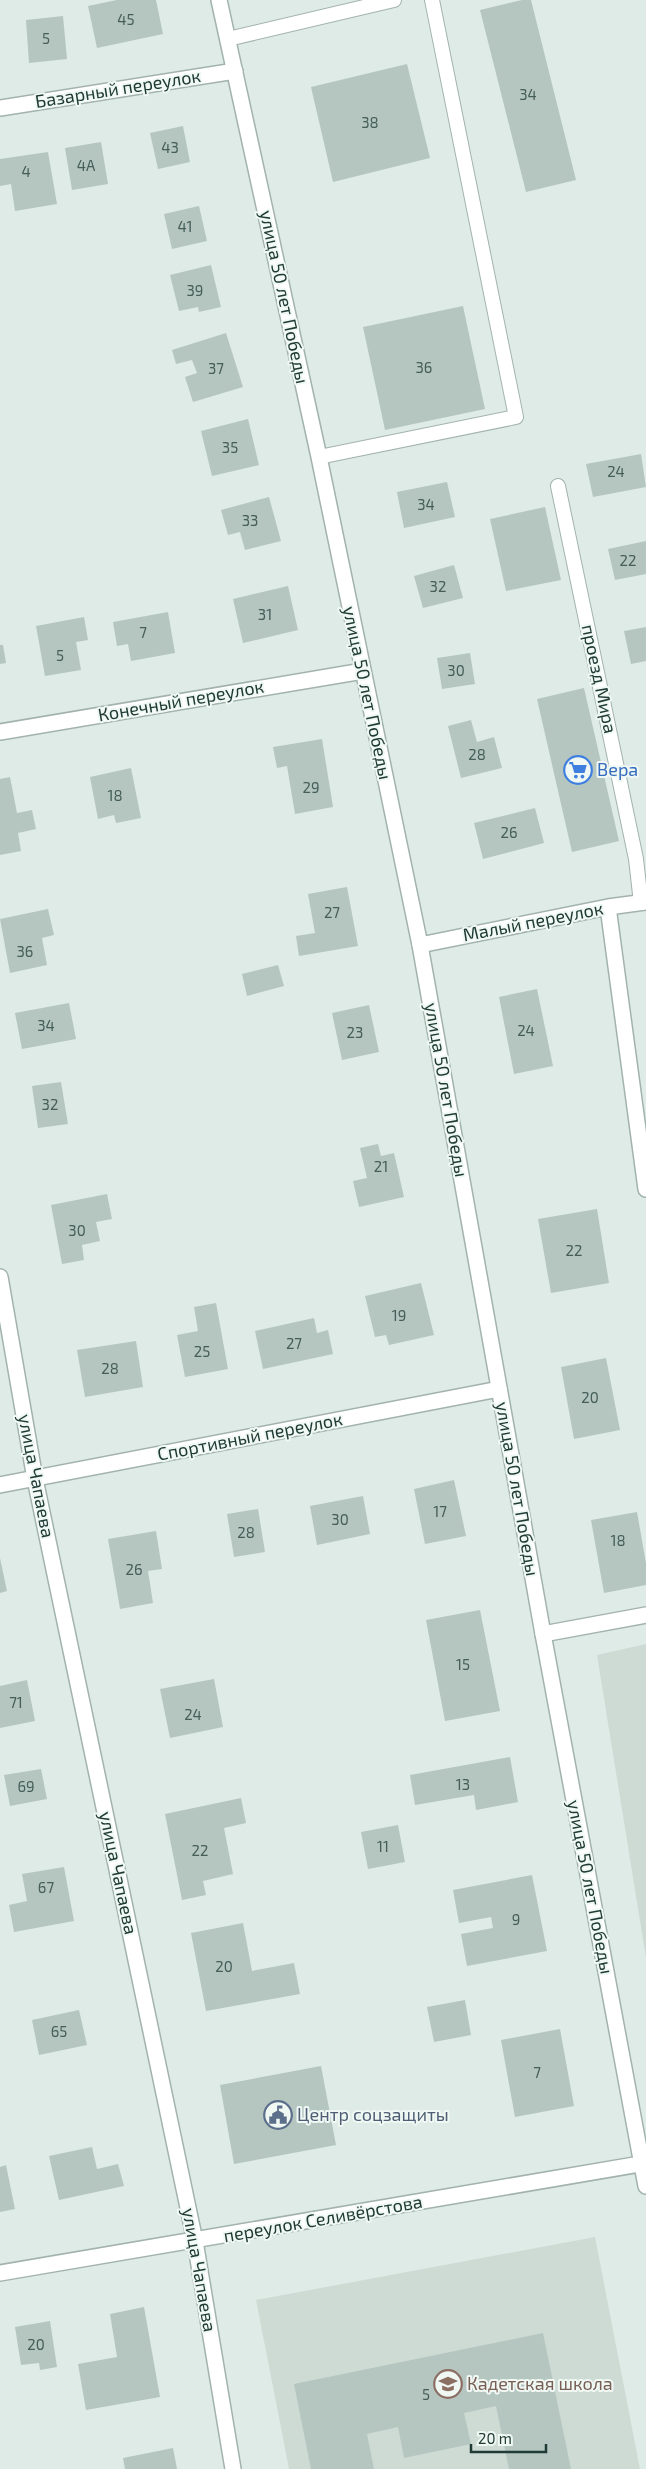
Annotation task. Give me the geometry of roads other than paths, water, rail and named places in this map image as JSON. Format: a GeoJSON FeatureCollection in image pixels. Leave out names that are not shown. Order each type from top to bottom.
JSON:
{"type":"FeatureCollection","features":[{"type":"Feature","properties":{"kind":"street","name":"улица 50 лет Победы"},"geometry":{"type":"LineString","coordinates":[[219,0],[319,457],[420,945],[543,1634],[644,2164],[646,2186]]}},
{"type":"Feature","properties":{"kind":"street","name":"Базарный переулок"},"geometry":{"type":"LineString","coordinates":[[0,108],[235,71]]}},
{"type":"Feature","properties":{"kind":"street","name":"Конечный переулок"},"geometry":{"type":"LineString","coordinates":[[0,732],[363,671]]}},
{"type":"Feature","properties":{"kind":"street","name":"Малый переулок"},"geometry":{"type":"LineString","coordinates":[[420,945],[608,907],[644,903]]}},
{"type":"Feature","properties":{"kind":"street"},"geometry":{"type":"LineString","coordinates":[[608,907],[646,1189]]}},
{"type":"Feature","properties":{"kind":"street","name":"улица Чапаева"},"geometry":{"type":"LineString","coordinates":[[0,1277],[35,1479],[194,2241],[233,2469]]}},
{"type":"Feature","properties":{"kind":"street","name":"Спортивный переулок"},"geometry":{"type":"LineString","coordinates":[[0,1485],[499,1389]]}},
{"type":"Feature","properties":{"kind":"street"},"geometry":{"type":"LineString","coordinates":[[543,1634],[646,1615]]}},
{"type":"Feature","properties":{"kind":"street","name":"переулок Селивёрстова"},"geometry":{"type":"LineString","coordinates":[[0,2274],[644,2164]]}},
{"type":"Feature","properties":{"kind":"lane"},"geometry":{"type":"LineString","coordinates":[[228,39],[394,0]]}},
{"type":"Feature","properties":{"kind":"lane"},"geometry":{"type":"LineString","coordinates":[[319,457],[516,417],[432,0]]}},
{"type":"Feature","properties":{"kind":"lane","name":"проезд Мира"},"geometry":{"type":"LineString","coordinates":[[558,486],[644,903]]}},
{"type":"Feature","properties":{"kind":"place","name":"Вера"},"geometry":{"type":"Point","coordinates":[578,770]}},
{"type":"Feature","properties":{"kind":"place","name":"Центр соцзащиты"},"geometry":{"type":"Point","coordinates":[278,2115]}},
{"type":"Feature","properties":{"kind":"place","name":"Кадетская школа"},"geometry":{"type":"Point","coordinates":[448,2384]}}]}
